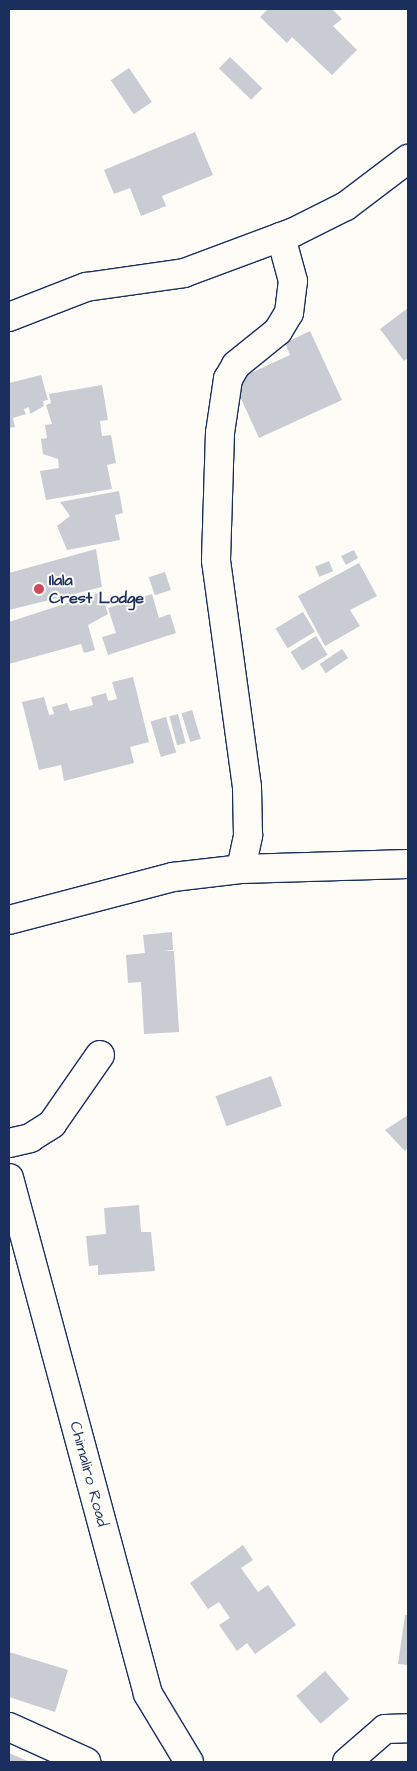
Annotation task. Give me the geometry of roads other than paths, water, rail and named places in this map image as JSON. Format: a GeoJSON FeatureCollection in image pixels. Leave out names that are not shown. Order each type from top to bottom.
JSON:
{"type":"FeatureCollection","features":[{"type":"Feature","properties":{"kind":"street"},"geometry":{"type":"LineString","coordinates":[[9,317],[86,287],[184,273],[281,237],[330,216],[408,159]]}},
{"type":"Feature","properties":{"kind":"street"},"geometry":{"type":"LineString","coordinates":[[241,868],[248,835],[247,787],[216,560],[220,433],[228,379],[236,365],[278,331],[290,313],[293,281],[281,237]]}},
{"type":"Feature","properties":{"kind":"street"},"geometry":{"type":"LineString","coordinates":[[9,920],[144,883],[241,868],[408,864]]}},
{"type":"Feature","properties":{"kind":"street"},"geometry":{"type":"LineString","coordinates":[[9,1143],[30,1138],[52,1124],[100,1055]]}},
{"type":"Feature","properties":{"kind":"street","name":"Chimaliro Road"},"geometry":{"type":"LineString","coordinates":[[9,1178],[148,1694],[189,1762]]}},
{"type":"Feature","properties":{"kind":"street"},"geometry":{"type":"LineString","coordinates":[[9,1727],[86,1762]]}},
{"type":"Feature","properties":{"kind":"street"},"geometry":{"type":"LineString","coordinates":[[347,1762],[385,1729],[408,1728]]}},
{"type":"Feature","properties":{"kind":"place","name":"Ilala Crest Lodge"},"geometry":{"type":"Point","coordinates":[39,589]}}]}
